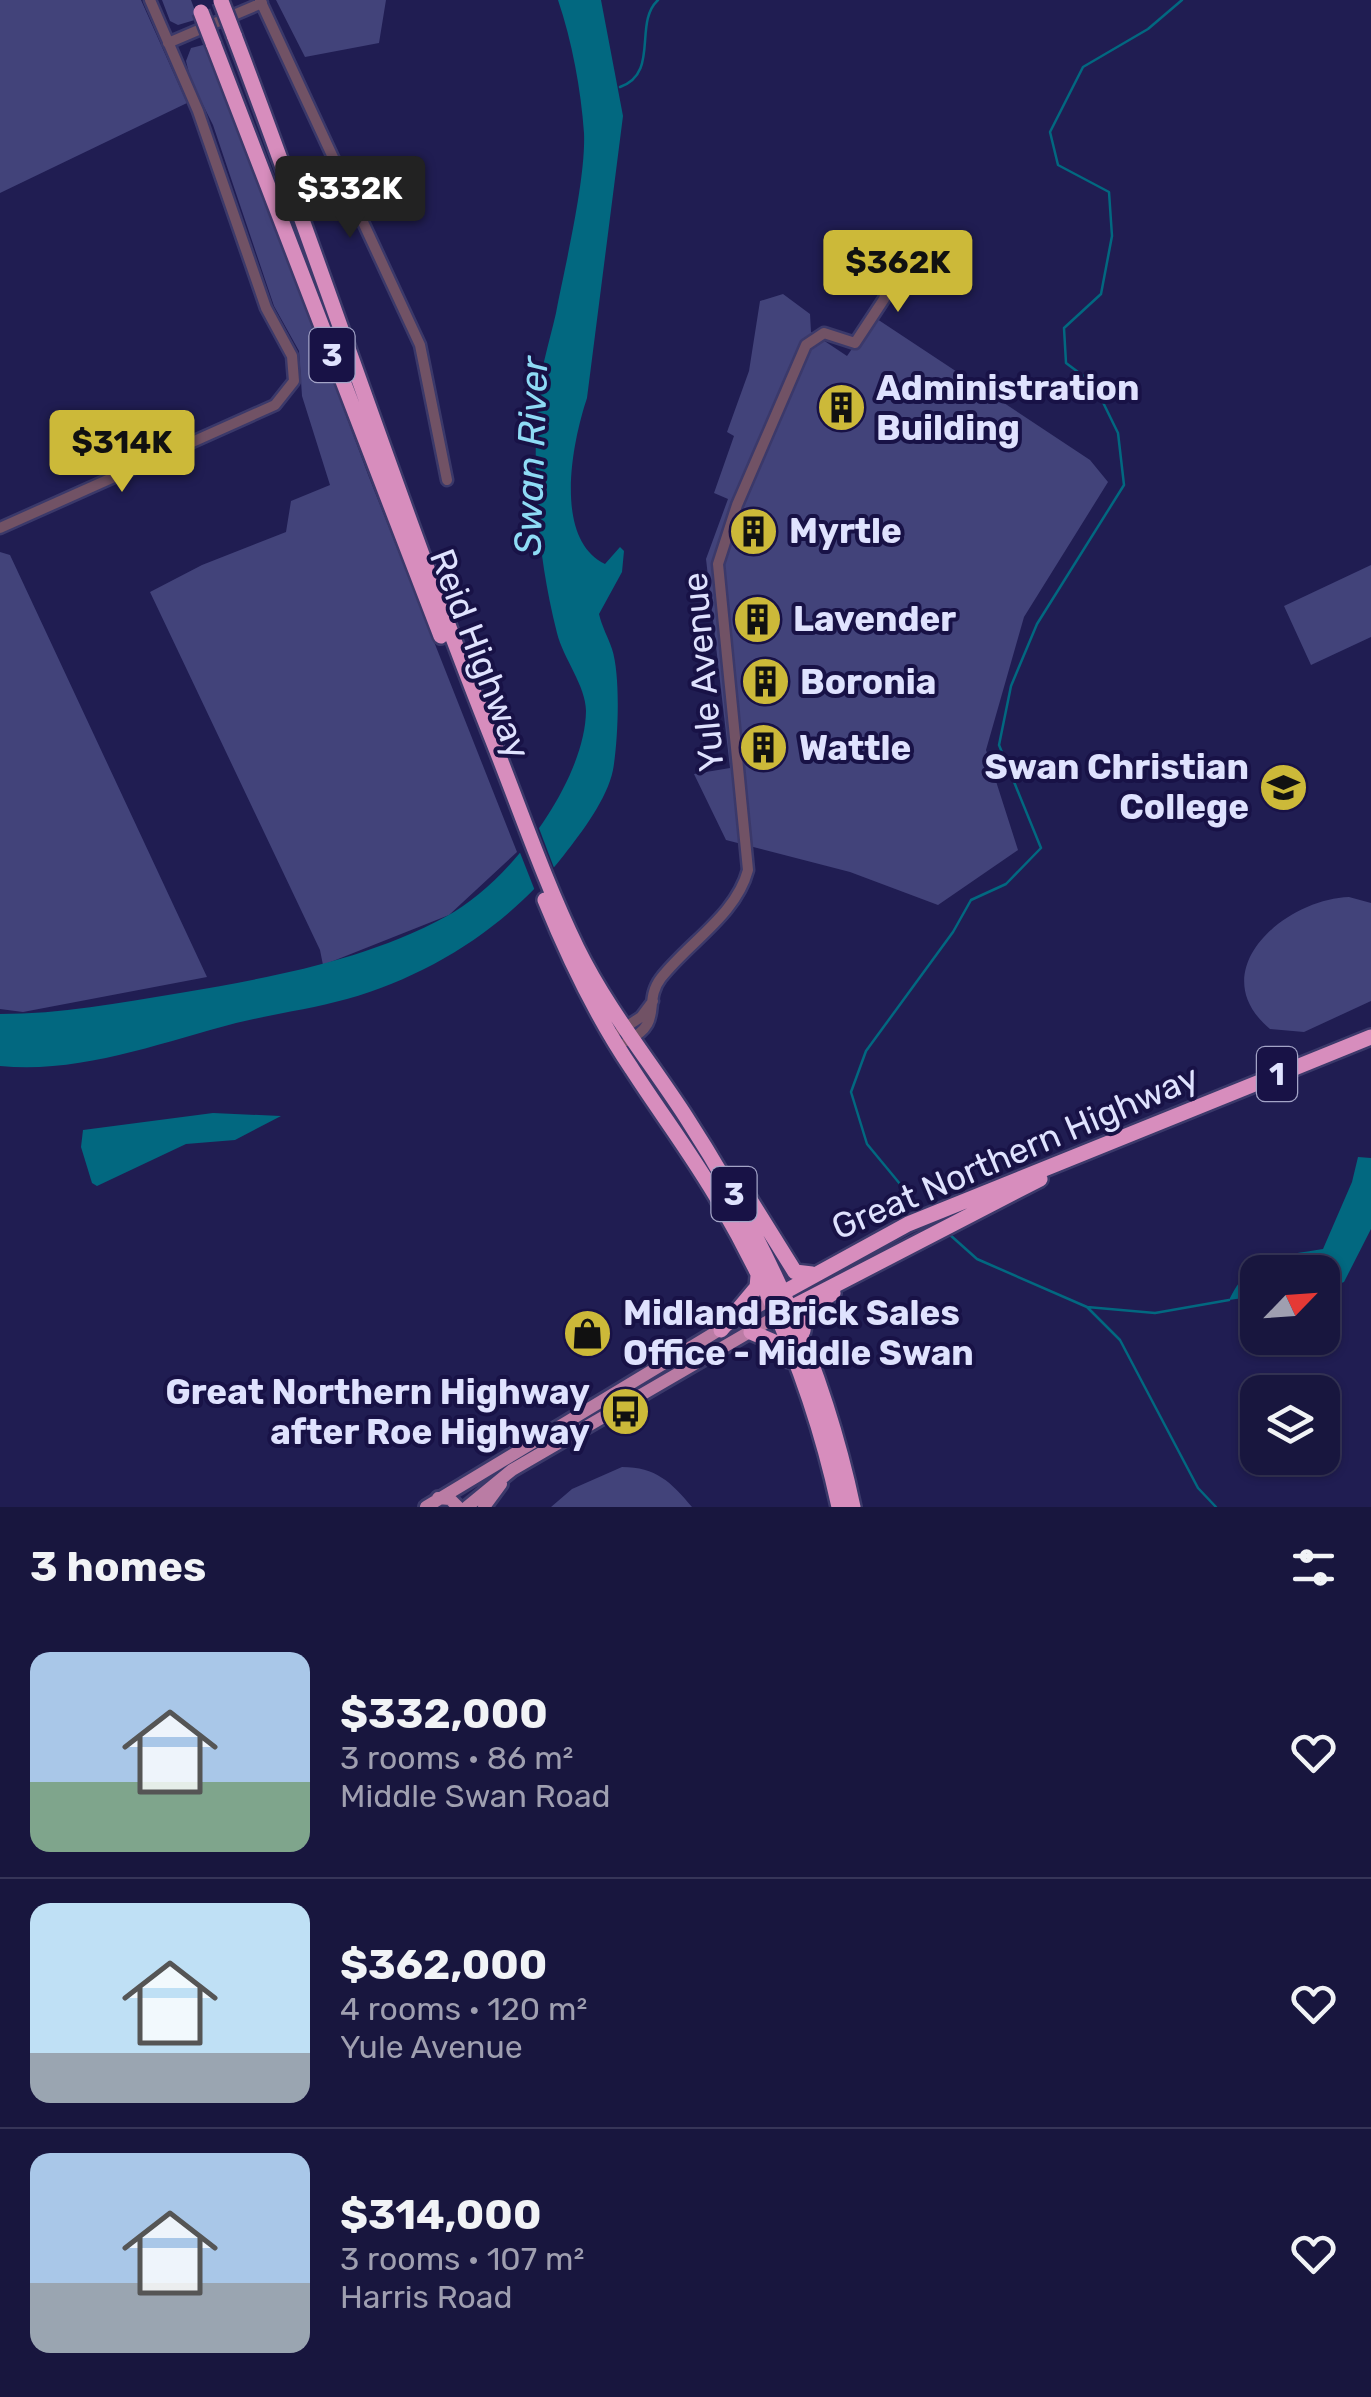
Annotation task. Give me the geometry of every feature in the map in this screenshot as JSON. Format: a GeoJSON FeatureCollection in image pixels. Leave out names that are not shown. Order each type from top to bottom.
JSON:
{"type":"FeatureCollection","features":[{"type":"Feature","properties":{"kind":"highway","name":"Reid Highway"},"geometry":{"type":"LineString","coordinates":[[221,0],[457,663]]}},
{"type":"Feature","properties":{"kind":"highway","name":"Reid Highway"},"geometry":{"type":"LineString","coordinates":[[199,6],[548,894],[620,1038],[706,1179],[769,1300]]}},
{"type":"Feature","properties":{"kind":"highway","name":"Great Northern Highway"},"geometry":{"type":"LineString","coordinates":[[777,1316],[788,1298],[812,1274],[1371,1037]]}},
{"type":"Feature","properties":{"kind":"highway","name":"Reid Highway"},"geometry":{"type":"LineString","coordinates":[[620,1038],[684,1112],[738,1200],[788,1298]]}},
{"type":"Feature","properties":{"kind":"highway","name":"Great Northern Highway"},"geometry":{"type":"LineString","coordinates":[[769,1300],[788,1298],[884,1258],[934,1222],[1371,1046]]}},
{"type":"Feature","properties":{"kind":"highway"},"geometry":{"type":"LineString","coordinates":[[684,1112],[716,1146],[794,1272],[812,1274]]}},
{"type":"Feature","properties":{"kind":"highway"},"geometry":{"type":"LineString","coordinates":[[805,1340],[804,1319],[814,1306],[884,1258]]}},
{"type":"Feature","properties":{"kind":"highway"},"geometry":{"type":"LineString","coordinates":[[721,1330],[757,1287],[758,1276]]}},
{"type":"Feature","properties":{"kind":"highway","name":"3"},"geometry":{"type":"LineString","coordinates":[[788,1298],[831,1417],[854,1507]]}},
{"type":"Feature","properties":{"kind":"highway","name":"3"},"geometry":{"type":"LineString","coordinates":[[769,1300],[826,1446],[839,1507]]}},
{"type":"Feature","properties":{"kind":"highway"},"geometry":{"type":"LineString","coordinates":[[752,1332],[768,1337],[788,1357],[809,1417],[826,1446]]}},
{"type":"Feature","properties":{"kind":"main road","name":"Great Northern Highway"},"geometry":{"type":"LineString","coordinates":[[414,1507],[432,1502],[769,1300]]}},
{"type":"Feature","properties":{"kind":"main road","name":"Great Northern Highway"},"geometry":{"type":"LineString","coordinates":[[467,1507],[512,1470],[777,1316]]}},
{"type":"Feature","properties":{"kind":"main road"},"geometry":{"type":"LineString","coordinates":[[638,1380],[664,1384]]}},
{"type":"Feature","properties":{"kind":"main road"},"geometry":{"type":"LineString","coordinates":[[484,1507],[512,1470]]}},
{"type":"Feature","properties":{"kind":"main road"},"geometry":{"type":"LineString","coordinates":[[432,1502],[450,1499],[458,1507]]}},
{"type":"Feature","properties":{"kind":"street"},"geometry":{"type":"LineString","coordinates":[[0,528],[275,405],[294,381],[292,356],[266,308],[198,111],[150,0]]}},
{"type":"Feature","properties":{"kind":"street"},"geometry":{"type":"LineString","coordinates":[[168,43],[261,2],[420,345],[448,480]]}},
{"type":"Feature","properties":{"kind":"street","name":"Yule Avenue"},"geometry":{"type":"LineString","coordinates":[[620,1038],[653,1000],[661,978],[734,900],[748,870],[718,585],[725,538],[806,345],[824,333],[855,343],[884,299],[894,265]]}},
{"type":"Feature","properties":{"kind":"shaded area"},"geometry":{"type":"Polygon","coordinates":[[[0,0],[141,0],[187,103],[0,193],[0,0]]]}},
{"type":"Feature","properties":{"kind":"shaded area"},"geometry":{"type":"Polygon","coordinates":[[[162,0],[191,0],[198,19],[178,25],[170,21],[162,0]]]}},
{"type":"Feature","properties":{"kind":"shaded area"},"geometry":{"type":"Polygon","coordinates":[[[276,0],[386,0],[379,43],[305,57],[276,0]]]}},
{"type":"Feature","properties":{"kind":"shaded area"},"geometry":{"type":"Polygon","coordinates":[[[207,44],[369,477],[517,852],[449,915],[323,965],[320,950],[150,592],[202,565],[286,532],[291,501],[330,485],[302,396],[299,351],[274,306],[213,125],[191,81],[186,61],[191,48],[207,44]]]}},
{"type":"Feature","properties":{"kind":"shaded area"},"geometry":{"type":"Polygon","coordinates":[[[783,294],[810,314],[811,332],[847,356],[874,317],[1090,460],[1108,482],[1024,617],[986,750],[1018,850],[938,905],[850,872],[726,840],[694,774],[730,768],[706,559],[728,499],[714,493],[734,436],[727,432],[749,371],[760,301],[783,294]]]}},
{"type":"Feature","properties":{"kind":"shaded area"},"geometry":{"type":"Polygon","coordinates":[[[0,552],[10,555],[207,977],[23,1012],[0,1009],[0,552]]]}},
{"type":"Feature","properties":{"kind":"shaded area"},"geometry":{"type":"Polygon","coordinates":[[[1371,565],[1371,637],[1311,665],[1284,606],[1371,565]]]}},
{"type":"Feature","properties":{"kind":"shaded area"},"geometry":{"type":"Polygon","coordinates":[[[1349,897],[1371,903],[1371,1001],[1304,1032],[1270,1029],[1251,1007],[1244,984],[1248,962],[1278,924],[1300,910],[1349,897]]]}},
{"type":"Feature","properties":{"kind":"shaded area"},"geometry":{"type":"Polygon","coordinates":[[[622,1467],[662,1478],[692,1507],[551,1507],[572,1489],[622,1467]]]}},
{"type":"Feature","properties":{"kind":"water"},"geometry":{"type":"Polygon","coordinates":[[[558,0],[601,0],[623,116],[587,398],[576,439],[571,488],[578,534],[589,552],[605,564],[620,547],[624,551],[622,572],[599,614],[615,661],[618,709],[613,770],[600,804],[564,855],[519,904],[467,944],[410,976],[347,999],[236,1023],[119,1055],[60,1065],[0,1066],[0,1014],[90,1007],[249,981],[350,956],[415,932],[471,901],[495,880],[539,828],[558,798],[573,768],[586,711],[582,692],[560,643],[551,605],[537,495],[539,385],[574,223],[584,152],[578,83],[558,0]]]}},
{"type":"Feature","properties":{"kind":"water"},"geometry":{"type":"Polygon","coordinates":[[[213,1113],[281,1116],[235,1140],[186,1144],[97,1186],[92,1183],[81,1147],[83,1130],[213,1113]]]}},
{"type":"Feature","properties":{"kind":"water"},"geometry":{"type":"Polygon","coordinates":[[[1358,1157],[1371,1158],[1371,1229],[1340,1284],[1340,1255],[1289,1255],[1323,1249],[1352,1182],[1358,1157]]]}},
{"type":"Feature","properties":{"kind":"water"},"geometry":{"type":"Polygon","coordinates":[[[1240,1281],[1240,1298],[1229,1300],[1240,1281]]]}},
{"type":"Feature","properties":{"kind":"pier"},"geometry":{"type":"Polygon","coordinates":[[[537,823],[556,873],[537,896],[517,845],[537,823]]]}},
{"type":"Feature","properties":{"kind":"waterway"},"geometry":{"type":"LineString","coordinates":[[620,87],[639,71],[647,21],[658,0]]}},
{"type":"Feature","properties":{"kind":"waterway"},"geometry":{"type":"LineString","coordinates":[[924,1213],[867,1144],[851,1092],[866,1051],[953,932],[971,900],[1006,884],[1041,848],[999,745],[1011,686],[1037,624],[1124,485],[1118,433],[1094,384],[1066,363],[1064,328],[1101,294],[1112,236],[1109,192],[1058,165],[1050,132],[1083,67],[1148,29],[1182,0]]}},
{"type":"Feature","properties":{"kind":"waterway"},"geometry":{"type":"LineString","coordinates":[[949,1234],[977,1259],[1087,1307],[1120,1340],[1198,1488],[1216,1507]]}},
{"type":"Feature","properties":{"kind":"waterway"},"geometry":{"type":"LineString","coordinates":[[1087,1307],[1155,1313],[1229,1300]]}},
{"type":"Feature","properties":{"kind":"place","name":"Administration Building"},"geometry":{"type":"Point","coordinates":[841,408]}},
{"type":"Feature","properties":{"kind":"place","name":"Myrtle"},"geometry":{"type":"Point","coordinates":[754,531]}},
{"type":"Feature","properties":{"kind":"place","name":"Lavender"},"geometry":{"type":"Point","coordinates":[758,619]}},
{"type":"Feature","properties":{"kind":"place","name":"Boronia"},"geometry":{"type":"Point","coordinates":[765,682]}},
{"type":"Feature","properties":{"kind":"place","name":"Wattle"},"geometry":{"type":"Point","coordinates":[764,748]}},
{"type":"Feature","properties":{"kind":"place","name":"Swan Christian College"},"geometry":{"type":"Point","coordinates":[1284,787]}},
{"type":"Feature","properties":{"kind":"place","name":"Midland Brick Sales Office - Middle Swan"},"geometry":{"type":"Point","coordinates":[588,1333]}},
{"type":"Feature","properties":{"kind":"place","name":"Great Northern Highway after Roe Highway"},"geometry":{"type":"Point","coordinates":[625,1412]}},
{"type":"Feature","properties":{"kind":"water label","name":"Swan River"},"geometry":{"type":"Point","coordinates":[531,456]}}]}
